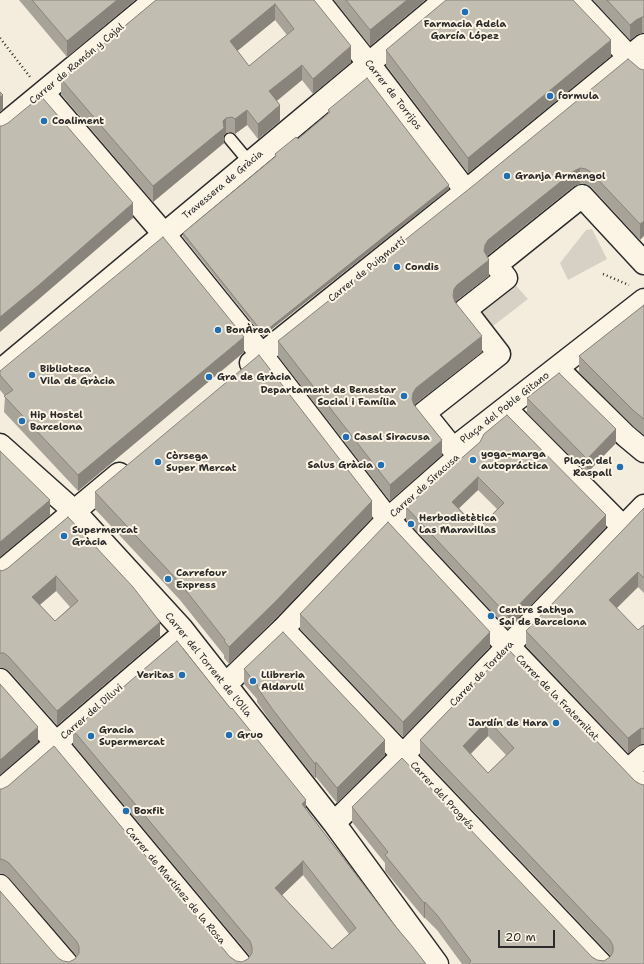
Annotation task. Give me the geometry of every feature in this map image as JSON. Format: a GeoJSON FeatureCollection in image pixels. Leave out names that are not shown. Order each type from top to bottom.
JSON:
{"type":"FeatureCollection","features":[{"type":"Feature","properties":{"kind":"street","name":"Carrer de Ramón y Cajal"},"geometry":{"type":"LineString","coordinates":[[0,128],[155,0]]}},
{"type":"Feature","properties":{"kind":"street","name":"Carrer de Torrijos"},"geometry":{"type":"LineString","coordinates":[[318,0],[466,191]]}},
{"type":"Feature","properties":{"kind":"street","name":"Travessera de Gràcia"},"geometry":{"type":"LineString","coordinates":[[0,371],[162,231],[250,162],[445,0]]}},
{"type":"Feature","properties":{"kind":"street"},"geometry":{"type":"LineString","coordinates":[[576,0],[637,51],[644,73]]}},
{"type":"Feature","properties":{"kind":"street","name":"Carrer de Puigmartí"},"geometry":{"type":"LineString","coordinates":[[237,375],[261,354],[466,191],[637,51]]}},
{"type":"Feature","properties":{"kind":"street","name":"Carrer de la Fraternitat"},"geometry":{"type":"LineString","coordinates":[[43,93],[162,231],[261,354],[388,519],[508,647],[644,788]]}},
{"type":"Feature","properties":{"kind":"street","name":"Plaça del Poble Gitano"},"geometry":{"type":"LineString","coordinates":[[644,263],[582,196],[496,265],[506,278],[464,310],[499,354],[424,412],[452,450],[644,300]]}},
{"type":"Feature","properties":{"kind":"street","name":"Carrer de Siracusa"},"geometry":{"type":"LineString","coordinates":[[225,685],[282,629],[388,519],[458,456],[644,309]]}},
{"type":"Feature","properties":{"kind":"street"},"geometry":{"type":"LineString","coordinates":[[562,373],[644,452]]}},
{"type":"Feature","properties":{"kind":"street"},"geometry":{"type":"LineString","coordinates":[[511,414],[623,527]]}},
{"type":"Feature","properties":{"kind":"street","name":"Carrer del Torrent de l'Olla"},"geometry":{"type":"LineString","coordinates":[[0,445],[74,511],[184,633],[334,824],[437,964]]}},
{"type":"Feature","properties":{"kind":"street"},"geometry":{"type":"LineString","coordinates":[[0,573],[134,461]]}},
{"type":"Feature","properties":{"kind":"street","name":"Carrer de Tordera"},"geometry":{"type":"LineString","coordinates":[[334,824],[403,755],[644,506]]}},
{"type":"Feature","properties":{"kind":"street","name":"Carrer del Progrés"},"geometry":{"type":"LineString","coordinates":[[282,629],[601,964]]}},
{"type":"Feature","properties":{"kind":"street","name":"Carrer del Diluvi"},"geometry":{"type":"LineString","coordinates":[[0,791],[184,633]]}},
{"type":"Feature","properties":{"kind":"street","name":"Carrer de Martínez de la Rosa"},"geometry":{"type":"LineString","coordinates":[[0,680],[56,742],[240,964]]}},
{"type":"Feature","properties":{"kind":"street"},"geometry":{"type":"LineString","coordinates":[[627,771],[644,756]]}},
{"type":"Feature","properties":{"kind":"street"},"geometry":{"type":"LineString","coordinates":[[0,886],[67,964]]}},
{"type":"Feature","properties":{"kind":"lane"},"geometry":{"type":"LineString","coordinates":[[230,139],[250,162]]}},
{"type":"Feature","properties":{"kind":"path"},"geometry":{"type":"LineString","coordinates":[[0,38],[43,93]]}},
{"type":"Feature","properties":{"kind":"shaded area"},"geometry":{"type":"Polygon","coordinates":[[[592,229],[607,259],[568,280],[560,263],[586,230],[592,229]]]}},
{"type":"Feature","properties":{"kind":"shaded area"},"geometry":{"type":"Polygon","coordinates":[[[510,279],[528,299],[484,333],[467,310],[510,279]]]}},
{"type":"Feature","properties":{"kind":"building"},"geometry":{"type":"Polygon","coordinates":[[[32,0],[117,0],[67,41],[32,0]]]}},
{"type":"Feature","properties":{"kind":"building"},"geometry":{"type":"Polygon","coordinates":[[[156,0],[314,0],[351,46],[313,79],[302,65],[269,91],[280,105],[258,124],[247,110],[235,119],[232,117],[226,118],[223,121],[224,128],[153,186],[61,79],[156,0]],[[275,4],[230,41],[249,66],[294,29],[275,4]]]}},
{"type":"Feature","properties":{"kind":"building"},"geometry":{"type":"Polygon","coordinates":[[[346,0],[407,0],[370,30],[346,0]]]}},
{"type":"Feature","properties":{"kind":"building"},"geometry":{"type":"Polygon","coordinates":[[[446,0],[573,0],[611,40],[468,158],[386,50],[446,0]]]}},
{"type":"Feature","properties":{"kind":"building"},"geometry":{"type":"Polygon","coordinates":[[[607,0],[644,0],[644,17],[636,20],[630,25],[607,0]]]}},
{"type":"Feature","properties":{"kind":"building"},"geometry":{"type":"Polygon","coordinates":[[[628,59],[640,69],[644,70],[644,221],[640,224],[591,172],[580,168],[574,171],[488,240],[484,251],[489,260],[457,285],[454,289],[453,296],[455,302],[482,336],[416,388],[413,393],[412,399],[414,405],[442,440],[390,485],[278,341],[474,185],[628,59]]]}},
{"type":"Feature","properties":{"kind":"building"},"geometry":{"type":"Polygon","coordinates":[[[367,78],[449,185],[263,333],[183,233],[276,156],[275,154],[296,137],[298,139],[330,112],[328,110],[367,78]]]}},
{"type":"Feature","properties":{"kind":"building"},"geometry":{"type":"Polygon","coordinates":[[[41,96],[133,203],[0,317],[0,126],[8,123],[41,96]]]}},
{"type":"Feature","properties":{"kind":"building"},"geometry":{"type":"Polygon","coordinates":[[[163,237],[244,337],[78,475],[4,396],[13,390],[0,375],[0,371],[163,237]]]}},
{"type":"Feature","properties":{"kind":"building"},"geometry":{"type":"Polygon","coordinates":[[[644,305],[644,419],[634,411],[579,356],[644,305]]]}},
{"type":"Feature","properties":{"kind":"building"},"geometry":{"type":"Polygon","coordinates":[[[259,355],[372,501],[274,603],[229,647],[180,583],[95,492],[259,355]]]}},
{"type":"Feature","properties":{"kind":"building"},"geometry":{"type":"Polygon","coordinates":[[[559,373],[616,429],[587,459],[527,398],[559,373]]]}},
{"type":"Feature","properties":{"kind":"building"},"geometry":{"type":"Polygon","coordinates":[[[507,415],[606,515],[508,616],[406,507],[480,442],[484,434],[507,415]],[[478,477],[452,502],[478,529],[504,503],[478,477]]]}},
{"type":"Feature","properties":{"kind":"building"},"geometry":{"type":"Polygon","coordinates":[[[0,451],[50,500],[0,542],[0,451]]]}},
{"type":"Feature","properties":{"kind":"building"},"geometry":{"type":"Polygon","coordinates":[[[644,508],[644,578],[638,572],[609,600],[638,630],[644,625],[644,729],[641,728],[628,738],[526,631],[644,508]]]}},
{"type":"Feature","properties":{"kind":"building"},"geometry":{"type":"Polygon","coordinates":[[[68,517],[133,587],[160,622],[57,711],[9,657],[4,653],[0,653],[0,570],[2,571],[8,568],[68,517]],[[56,576],[32,597],[55,621],[78,601],[56,576]]]}},
{"type":"Feature","properties":{"kind":"building"},"geometry":{"type":"Polygon","coordinates":[[[388,522],[490,632],[403,722],[300,614],[388,522]]]}},
{"type":"Feature","properties":{"kind":"building"},"geometry":{"type":"Polygon","coordinates":[[[283,632],[385,740],[337,788],[316,762],[315,764],[273,710],[257,687],[258,686],[244,669],[283,632]]]}},
{"type":"Feature","properties":{"kind":"building"},"geometry":{"type":"Polygon","coordinates":[[[177,641],[306,800],[302,804],[426,964],[0,964],[0,891],[58,958],[69,962],[75,959],[79,953],[77,942],[9,863],[0,859],[0,789],[8,786],[54,746],[230,957],[236,961],[242,962],[248,959],[252,953],[250,941],[73,730],[177,641]],[[303,861],[275,888],[332,949],[356,928],[303,861]]]}},
{"type":"Feature","properties":{"kind":"building"},"geometry":{"type":"Polygon","coordinates":[[[508,649],[635,781],[644,785],[644,964],[469,964],[471,961],[437,915],[425,902],[424,903],[385,855],[388,852],[352,807],[402,758],[592,957],[597,960],[604,961],[610,957],[613,952],[613,946],[610,940],[420,740],[508,649]],[[488,720],[463,746],[488,773],[514,748],[488,720]]]}},
{"type":"Feature","properties":{"kind":"building"},"geometry":{"type":"Polygon","coordinates":[[[0,684],[38,727],[0,760],[0,684]]]}},
{"type":"Feature","properties":{"kind":"place","name":"Farmacia Adela García López"},"geometry":{"type":"Point","coordinates":[465,12]}},
{"type":"Feature","properties":{"kind":"place","name":"formula"},"geometry":{"type":"Point","coordinates":[550,96]}},
{"type":"Feature","properties":{"kind":"place","name":"Coaliment"},"geometry":{"type":"Point","coordinates":[44,121]}},
{"type":"Feature","properties":{"kind":"place","name":"Granja Armengol"},"geometry":{"type":"Point","coordinates":[507,176]}},
{"type":"Feature","properties":{"kind":"place","name":"Condis"},"geometry":{"type":"Point","coordinates":[397,267]}},
{"type":"Feature","properties":{"kind":"place","name":"BonÀrea"},"geometry":{"type":"Point","coordinates":[218,330]}},
{"type":"Feature","properties":{"kind":"place","name":"Biblioteca Vila de Gràcia"},"geometry":{"type":"Point","coordinates":[32,375]}},
{"type":"Feature","properties":{"kind":"place","name":"Gra de Gràcia"},"geometry":{"type":"Point","coordinates":[209,377]}},
{"type":"Feature","properties":{"kind":"place","name":"Departament de Benestar Social i Família"},"geometry":{"type":"Point","coordinates":[404,396]}},
{"type":"Feature","properties":{"kind":"place","name":"Hip Hostel Barcelona"},"geometry":{"type":"Point","coordinates":[22,421]}},
{"type":"Feature","properties":{"kind":"place","name":"Casal Siracusa"},"geometry":{"type":"Point","coordinates":[346,437]}},
{"type":"Feature","properties":{"kind":"place","name":"yoga-marga autopráctica"},"geometry":{"type":"Point","coordinates":[473,460]}},
{"type":"Feature","properties":{"kind":"place","name":"Còrsega Super Mercat"},"geometry":{"type":"Point","coordinates":[158,462]}},
{"type":"Feature","properties":{"kind":"place","name":"Salus Gràcia"},"geometry":{"type":"Point","coordinates":[381,465]}},
{"type":"Feature","properties":{"kind":"place","name":"Plaça del Raspall"},"geometry":{"type":"Point","coordinates":[620,467]}},
{"type":"Feature","properties":{"kind":"place","name":"Herbodietètica Las Maravillas"},"geometry":{"type":"Point","coordinates":[411,524]}},
{"type":"Feature","properties":{"kind":"place","name":"Supermercat Gràcia"},"geometry":{"type":"Point","coordinates":[64,536]}},
{"type":"Feature","properties":{"kind":"place","name":"Carrefour Express"},"geometry":{"type":"Point","coordinates":[168,579]}},
{"type":"Feature","properties":{"kind":"place","name":"Centre Sathya Sai de Barcelona"},"geometry":{"type":"Point","coordinates":[491,616]}},
{"type":"Feature","properties":{"kind":"place","name":"Veritas"},"geometry":{"type":"Point","coordinates":[182,675]}},
{"type":"Feature","properties":{"kind":"place","name":"Llibreria Aldarull"},"geometry":{"type":"Point","coordinates":[253,681]}},
{"type":"Feature","properties":{"kind":"place","name":"Jardín de Hara"},"geometry":{"type":"Point","coordinates":[556,723]}},
{"type":"Feature","properties":{"kind":"place","name":"Gruo"},"geometry":{"type":"Point","coordinates":[229,735]}},
{"type":"Feature","properties":{"kind":"place","name":"Gracia Supermercat"},"geometry":{"type":"Point","coordinates":[91,736]}},
{"type":"Feature","properties":{"kind":"place","name":"Boxfit"},"geometry":{"type":"Point","coordinates":[126,811]}}]}
